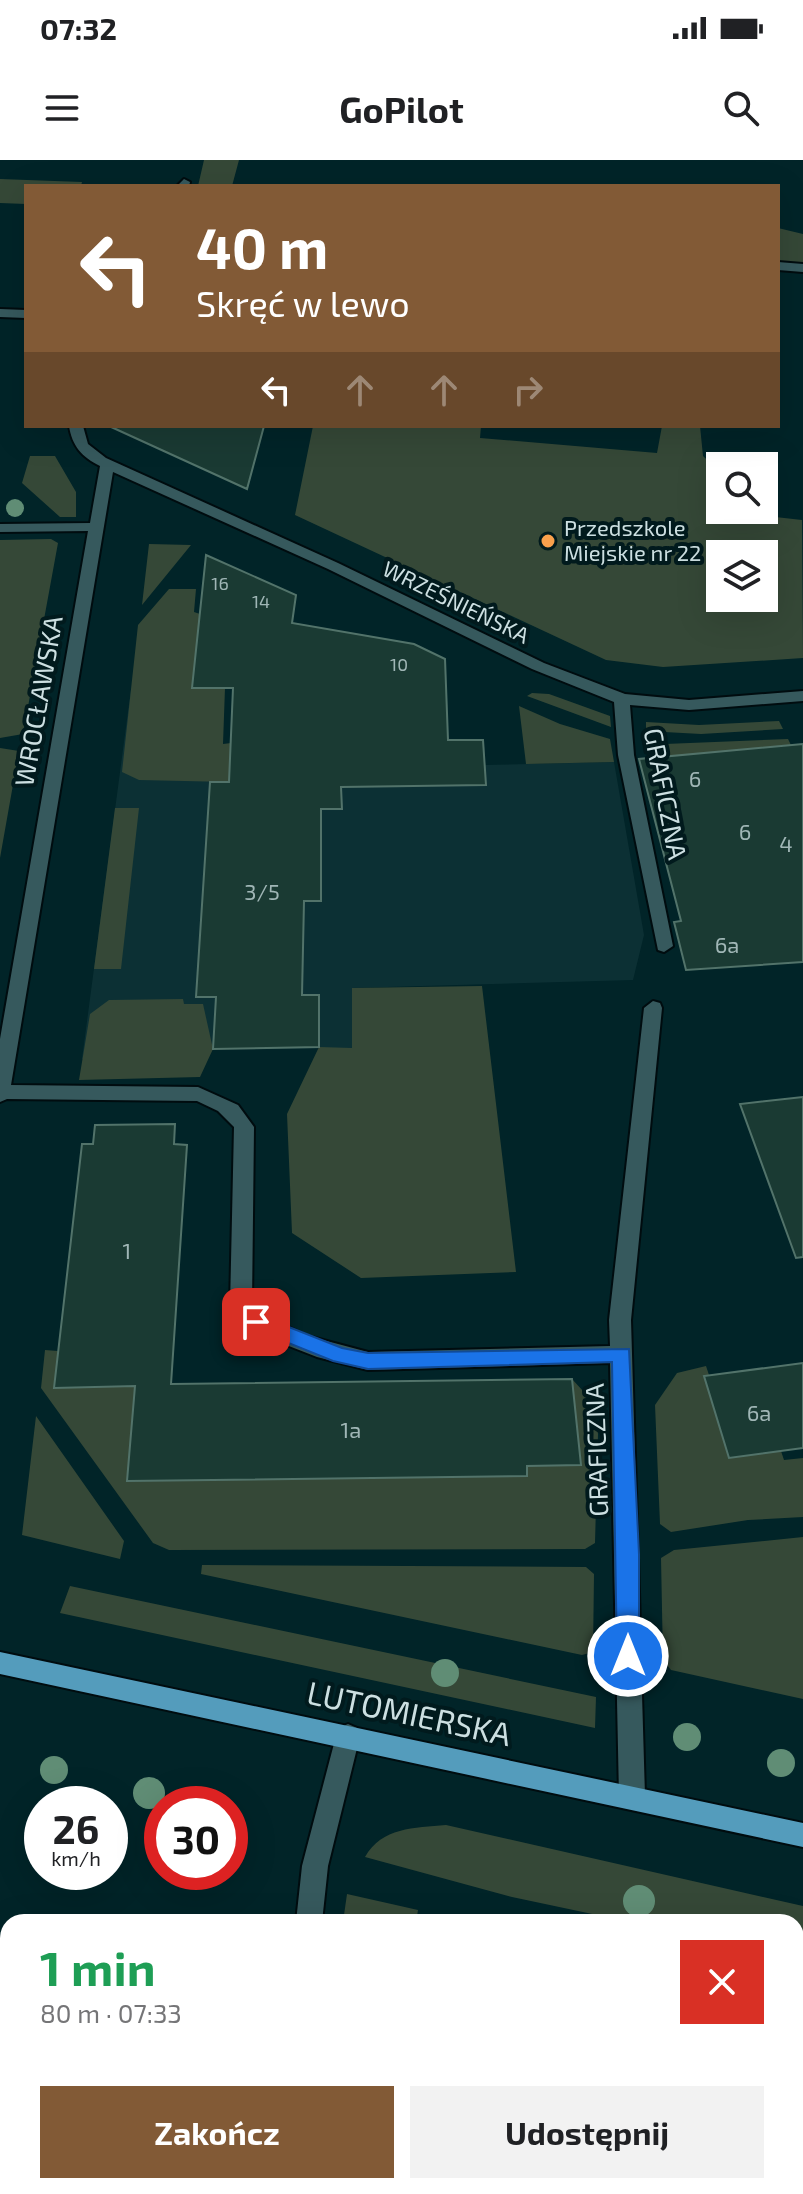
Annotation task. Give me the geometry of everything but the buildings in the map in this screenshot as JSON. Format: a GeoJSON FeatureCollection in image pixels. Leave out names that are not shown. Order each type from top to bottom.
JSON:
{"type":"FeatureCollection","features":[{"type":"Feature","properties":{"kind":"main road","name":"LUTOMIERSKA"},"geometry":{"type":"LineString","coordinates":[[0,1663],[803,1835]]}},
{"type":"Feature","properties":{"kind":"street"},"geometry":{"type":"LineString","coordinates":[[780,266],[803,268]]}},
{"type":"Feature","properties":{"kind":"street"},"geometry":{"type":"LineString","coordinates":[[0,313],[24,314]]}},
{"type":"Feature","properties":{"kind":"street"},"geometry":{"type":"LineString","coordinates":[[76,428],[79,443],[93,458],[107,464]]}},
{"type":"Feature","properties":{"kind":"street","name":"WROCŁAWSKA"},"geometry":{"type":"LineString","coordinates":[[0,1094],[107,464]]}},
{"type":"Feature","properties":{"kind":"street","name":"WRZEŚNIEŃSKA"},"geometry":{"type":"LineString","coordinates":[[107,464],[262,533],[538,666],[622,699],[689,705],[803,696]]}},
{"type":"Feature","properties":{"kind":"street"},"geometry":{"type":"LineString","coordinates":[[0,528],[94,527]]}},
{"type":"Feature","properties":{"kind":"street","name":"GRAFICZNA"},"geometry":{"type":"LineString","coordinates":[[622,699],[626,755],[664,946]]}},
{"type":"Feature","properties":{"kind":"street","name":"GRAFICZNA"},"geometry":{"type":"LineString","coordinates":[[632,1796],[620,1320],[653,1008]]}},
{"type":"Feature","properties":{"kind":"street"},"geometry":{"type":"LineString","coordinates":[[0,1094],[198,1094],[215,1099],[240,1117],[244,1127],[241,1307],[256,1322],[340,1355],[368,1361],[622,1354]]}},
{"type":"Feature","properties":{"kind":"street"},"geometry":{"type":"LineString","coordinates":[[310,1914],[315,1866],[348,1736]]}},
{"type":"Feature","properties":{"kind":"shaded area"},"geometry":{"type":"Polygon","coordinates":[[[131,689],[224,745],[483,740],[485,765],[614,762],[644,935],[633,980],[353,988],[352,1048],[213,1049],[82,1059],[131,689]]]}},
{"type":"Feature","properties":{"kind":"green space"},"geometry":{"type":"Polygon","coordinates":[[[204,160],[239,160],[233,184],[198,184],[204,160]]]}},
{"type":"Feature","properties":{"kind":"green space"},"geometry":{"type":"Polygon","coordinates":[[[0,179],[82,182],[24,184],[24,204],[0,203],[0,179]]]}},
{"type":"Feature","properties":{"kind":"green space"},"geometry":{"type":"Polygon","coordinates":[[[780,228],[803,234],[803,263],[780,261],[780,228]]]}},
{"type":"Feature","properties":{"kind":"green space","name":"Przedszkole Miejskie nr 22"},"geometry":{"type":"Polygon","coordinates":[[[313,428],[481,428],[480,438],[657,453],[662,428],[700,428],[703,456],[706,459],[706,524],[778,524],[778,517],[802,520],[803,658],[663,667],[606,660],[295,515],[313,428]]]}},
{"type":"Feature","properties":{"kind":"green space"},"geometry":{"type":"Polygon","coordinates":[[[30,456],[55,456],[76,492],[76,517],[60,517],[22,483],[30,456]]]}},
{"type":"Feature","properties":{"kind":"green space"},"geometry":{"type":"Polygon","coordinates":[[[51,539],[58,543],[23,734],[0,738],[0,540],[51,539]]]}},
{"type":"Feature","properties":{"kind":"green space"},"geometry":{"type":"Polygon","coordinates":[[[149,544],[191,545],[142,605],[149,544]]]}},
{"type":"Feature","properties":{"kind":"green space"},"geometry":{"type":"Polygon","coordinates":[[[169,589],[196,589],[194,612],[200,614],[192,688],[225,688],[223,744],[231,743],[229,782],[139,780],[122,772],[138,625],[169,589]]]}},
{"type":"Feature","properties":{"kind":"green space"},"geometry":{"type":"Polygon","coordinates":[[[532,693],[549,694],[610,716],[611,727],[527,696],[532,693]]]}},
{"type":"Feature","properties":{"kind":"green space"},"geometry":{"type":"Polygon","coordinates":[[[519,706],[560,724],[610,739],[614,762],[526,764],[519,706]]]}},
{"type":"Feature","properties":{"kind":"green space"},"geometry":{"type":"Polygon","coordinates":[[[779,721],[783,729],[701,734],[646,731],[646,722],[699,725],[779,721]]]}},
{"type":"Feature","properties":{"kind":"green space"},"geometry":{"type":"Polygon","coordinates":[[[788,739],[791,745],[661,757],[665,744],[788,739]]]}},
{"type":"Feature","properties":{"kind":"green space"},"geometry":{"type":"Polygon","coordinates":[[[0,748],[19,751],[0,858],[0,748]]]}},
{"type":"Feature","properties":{"kind":"green space"},"geometry":{"type":"Polygon","coordinates":[[[115,808],[139,808],[121,969],[94,969],[115,808]]]}},
{"type":"Feature","properties":{"kind":"green space"},"geometry":{"type":"Polygon","coordinates":[[[482,986],[516,1272],[361,1278],[292,1233],[287,1114],[319,1047],[352,1048],[352,988],[482,986]]]}},
{"type":"Feature","properties":{"kind":"green space"},"geometry":{"type":"Polygon","coordinates":[[[183,999],[184,1004],[203,1004],[213,1049],[200,1077],[79,1080],[90,1014],[109,1000],[183,999]]]}},
{"type":"Feature","properties":{"kind":"green space"},"geometry":{"type":"Polygon","coordinates":[[[45,1350],[58,1351],[54,1388],[135,1386],[127,1481],[526,1476],[527,1466],[580,1465],[572,1379],[594,1403],[598,1434],[595,1543],[585,1549],[169,1550],[153,1543],[41,1388],[45,1350]]]}},
{"type":"Feature","properties":{"kind":"green space"},"geometry":{"type":"Polygon","coordinates":[[[706,1366],[709,1375],[704,1376],[729,1458],[781,1451],[784,1460],[803,1458],[803,1517],[748,1520],[671,1532],[660,1524],[655,1405],[677,1373],[706,1366]]]}},
{"type":"Feature","properties":{"kind":"green space"},"geometry":{"type":"Polygon","coordinates":[[[36,1416],[124,1541],[120,1559],[22,1535],[36,1416]]]}},
{"type":"Feature","properties":{"kind":"green space"},"geometry":{"type":"Polygon","coordinates":[[[803,1537],[803,1699],[671,1670],[663,1660],[661,1558],[674,1550],[803,1537]]]}},
{"type":"Feature","properties":{"kind":"green space"},"geometry":{"type":"Polygon","coordinates":[[[202,1565],[586,1567],[594,1574],[593,1652],[582,1655],[201,1574],[202,1565]]]}},
{"type":"Feature","properties":{"kind":"green space"},"geometry":{"type":"Polygon","coordinates":[[[70,1586],[596,1697],[595,1728],[60,1613],[70,1586]]]}},
{"type":"Feature","properties":{"kind":"green space"},"geometry":{"type":"Polygon","coordinates":[[[446,1825],[803,1906],[803,1914],[592,1914],[512,1897],[365,1857],[380,1840],[411,1829],[446,1825]]]}},
{"type":"Feature","properties":{"kind":"green space"},"geometry":{"type":"Polygon","coordinates":[[[347,1894],[418,1910],[417,1914],[344,1914],[347,1894]]]}},
{"type":"Feature","properties":{"kind":"place","name":"Przedszkole Miejskie nr 22"},"geometry":{"type":"Point","coordinates":[548,541]}},
{"type":"Feature","properties":{"kind":"route"},"geometry":{"type":"LineString","coordinates":[[256,1322],[340,1355],[368,1361],[622,1354],[628,1656]]}}]}
